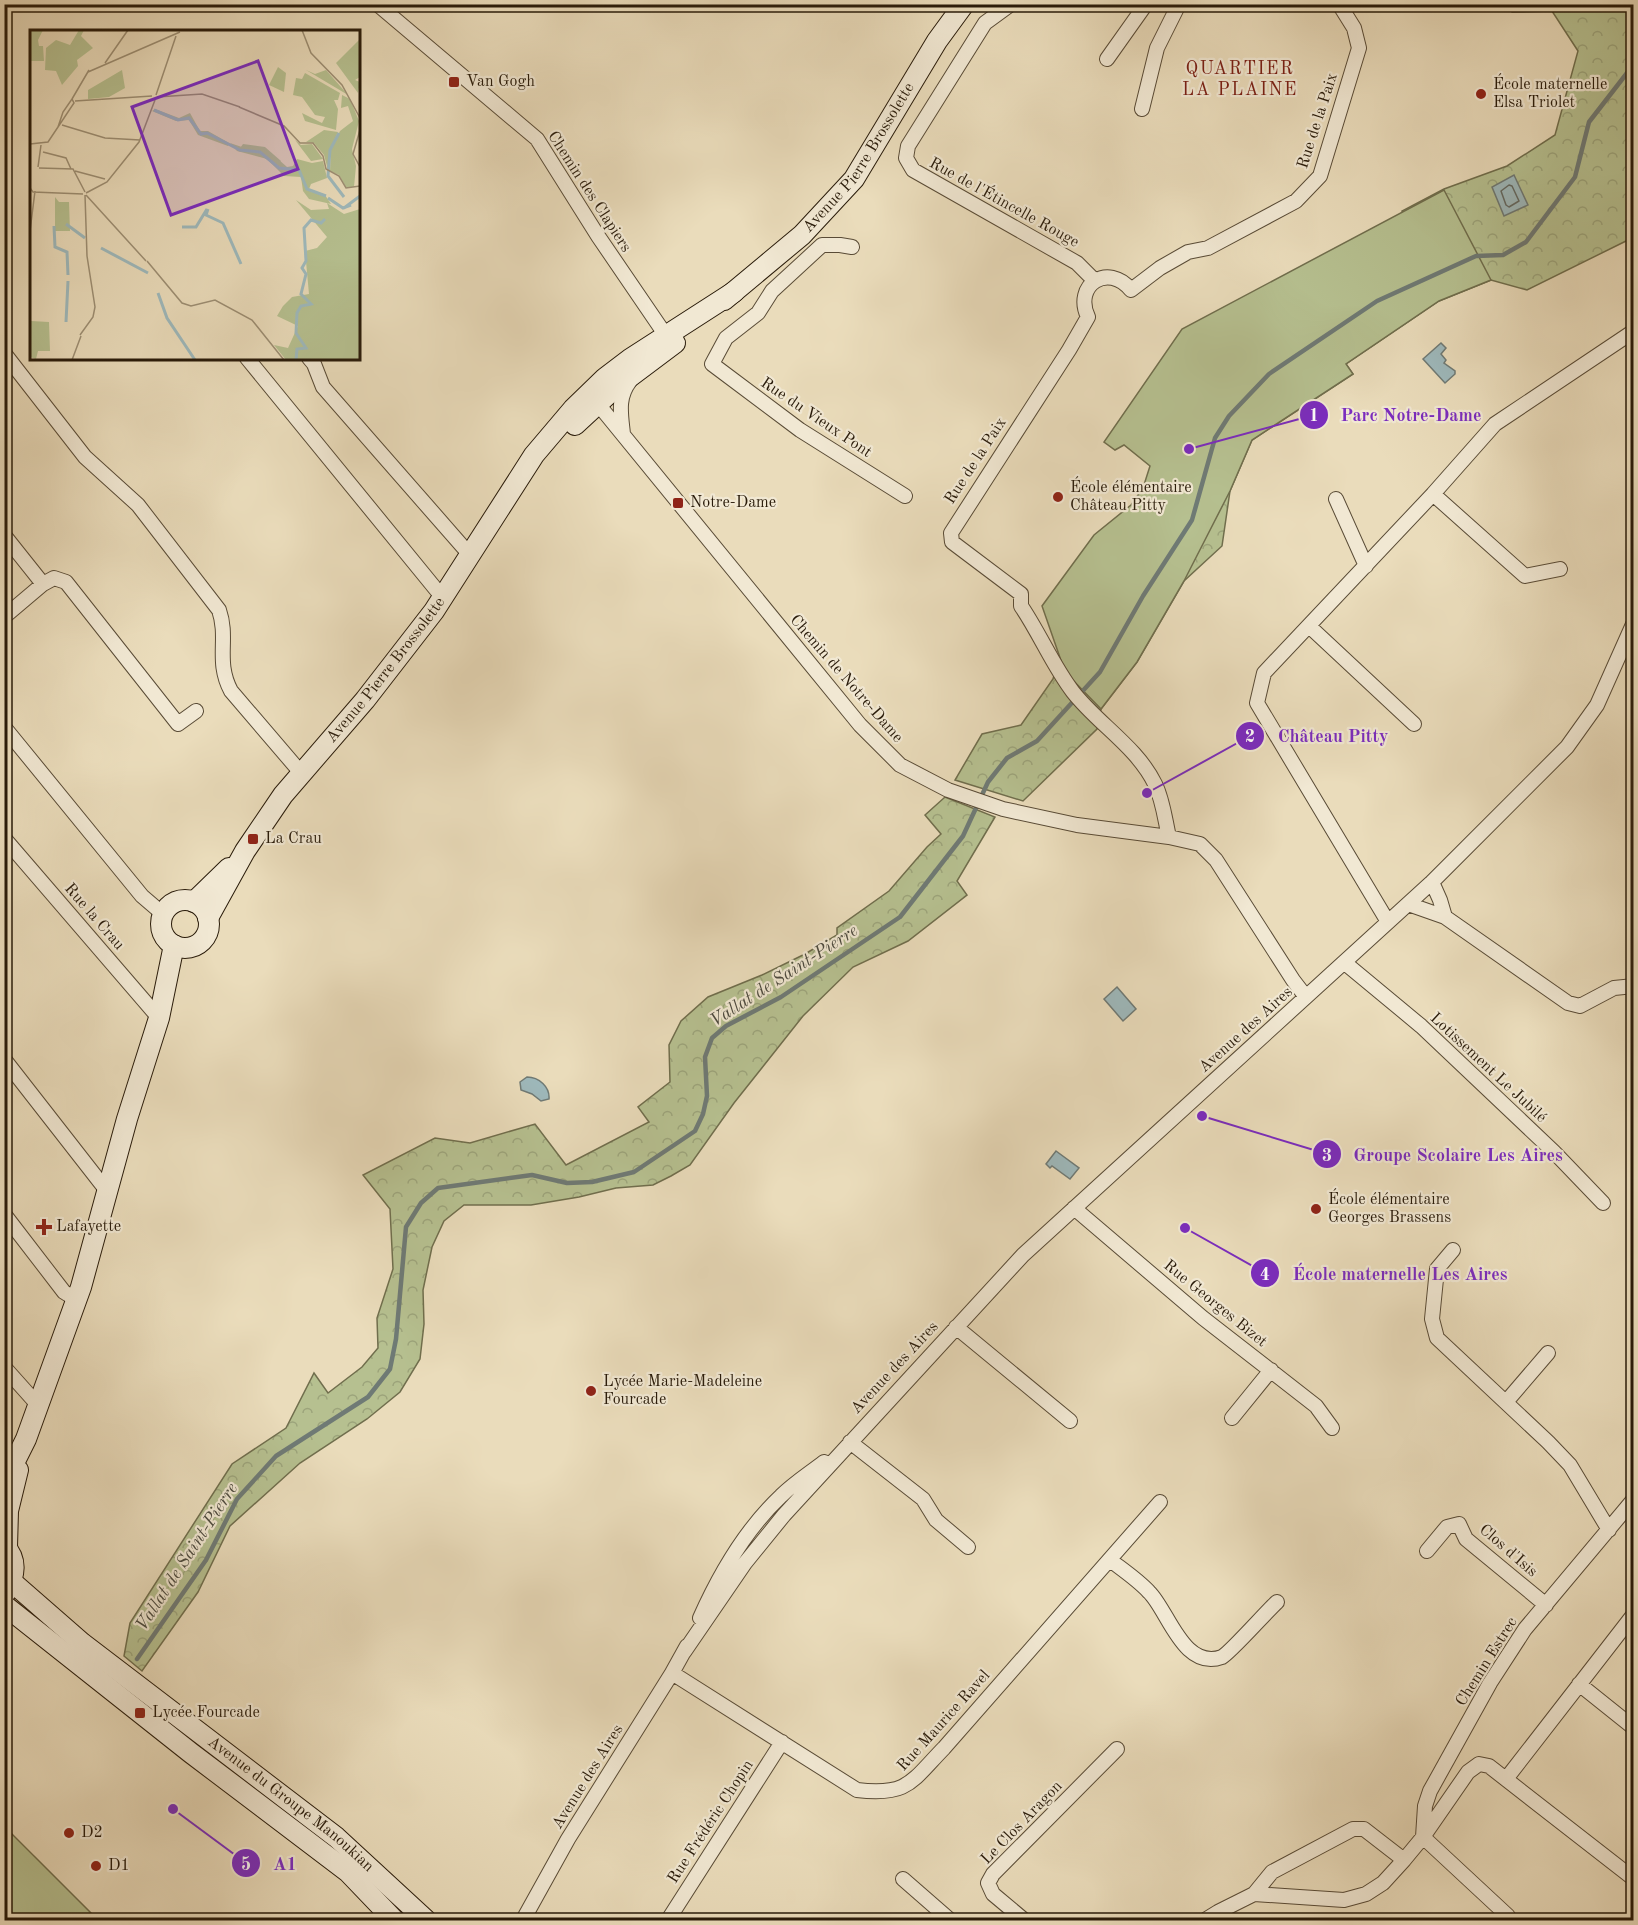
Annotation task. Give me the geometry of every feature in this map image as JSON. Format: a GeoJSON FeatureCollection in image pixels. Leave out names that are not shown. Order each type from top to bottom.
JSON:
{"type":"FeatureCollection","features":[{"type":"Feature","properties":{"kind":"street","name":"Chemin des Clapiers"},"geometry":{"type":"LineString","coordinates":[[377,4],[537,139],[598,236],[668,340]]}},
{"type":"Feature","properties":{"kind":"street","name":"Avenue Pierre Brossolette"},"geometry":{"type":"LineString","coordinates":[[593,399],[615,388],[637,371],[668,340],[734,292],[802,235],[854,179],[937,41],[964,4]]}},
{"type":"Feature","properties":{"kind":"street","name":"Rue de l'Étincelle Rouge"},"geometry":{"type":"LineString","coordinates":[[1011,4],[985,23],[908,146],[906,158],[913,170],[1077,263],[1095,281]]}},
{"type":"Feature","properties":{"kind":"street"},"geometry":{"type":"LineString","coordinates":[[1107,59],[1146,4]]}},
{"type":"Feature","properties":{"kind":"street"},"geometry":{"type":"LineString","coordinates":[[1142,109],[1157,48],[1179,4]]}},
{"type":"Feature","properties":{"kind":"street","name":"Rue de la Paix"},"geometry":{"type":"LineString","coordinates":[[1170,837],[1156,784],[1132,753],[1078,697],[1059,671],[1021,606],[1021,594],[952,542],[951,533],[1088,317],[1084,309],[1085,293],[1095,281],[1102,277],[1119,279],[1131,290],[1160,268],[1188,252],[1208,248],[1296,201],[1320,176],[1359,48],[1354,28],[1339,4]]}},
{"type":"Feature","properties":{"kind":"street","name":"Rue du Vieux Pont"},"geometry":{"type":"LineString","coordinates":[[852,247],[822,245],[772,291],[758,313],[726,338],[712,364],[800,430],[905,496]]}},
{"type":"Feature","properties":{"kind":"street"},"geometry":{"type":"LineString","coordinates":[[1388,922],[1257,703],[1264,673],[1433,494],[1494,424],[1634,331]]}},
{"type":"Feature","properties":{"kind":"street","name":"Avenue Pierre Brossolette"},"geometry":{"type":"LineString","coordinates":[[208,918],[246,851],[284,795],[365,700],[434,611],[517,484],[582,417],[593,399],[630,359],[668,340]]}},
{"type":"Feature","properties":{"kind":"street"},"geometry":{"type":"LineString","coordinates":[[4,353],[85,457],[138,505],[219,610],[224,623],[222,666],[224,679],[231,691],[302,774]]}},
{"type":"Feature","properties":{"kind":"street"},"geometry":{"type":"LineString","coordinates":[[249,360],[443,598]]}},
{"type":"Feature","properties":{"kind":"street"},"geometry":{"type":"LineString","coordinates":[[311,360],[323,387],[470,555]]}},
{"type":"Feature","properties":{"kind":"street"},"geometry":{"type":"LineString","coordinates":[[624,436],[620,407],[622,391],[637,371]]}},
{"type":"Feature","properties":{"kind":"street","name":"Chemin de Notre-Dame"},"geometry":{"type":"LineString","coordinates":[[593,399],[860,725],[900,765],[948,790],[1003,809],[1077,825],[1170,837],[1200,844],[1216,860],[1306,997]]}},
{"type":"Feature","properties":{"kind":"street"},"geometry":{"type":"LineString","coordinates":[[1433,494],[1525,576],[1560,569]]}},
{"type":"Feature","properties":{"kind":"street"},"geometry":{"type":"LineString","coordinates":[[1336,499],[1365,566]]}},
{"type":"Feature","properties":{"kind":"street"},"geometry":{"type":"LineString","coordinates":[[4,535],[43,584]]}},
{"type":"Feature","properties":{"kind":"street"},"geometry":{"type":"LineString","coordinates":[[4,617],[43,584],[54,578],[66,582],[178,724],[196,711]]}},
{"type":"Feature","properties":{"kind":"street","name":"Avenue des Aires"},"geometry":{"type":"LineString","coordinates":[[523,1920],[568,1839],[684,1652],[745,1563],[783,1515],[1023,1255],[1432,882],[1567,747],[1597,705],[1634,622]]}},
{"type":"Feature","properties":{"kind":"street"},"geometry":{"type":"LineString","coordinates":[[1309,626],[1414,724]]}},
{"type":"Feature","properties":{"kind":"street"},"geometry":{"type":"LineString","coordinates":[[4,727],[142,896],[163,914]]}},
{"type":"Feature","properties":{"kind":"street","name":"Rue la Crau"},"geometry":{"type":"LineString","coordinates":[[4,838],[159,1018]]}},
{"type":"Feature","properties":{"kind":"street","name":"Avenue Pierre Brossolette"},"geometry":{"type":"LineString","coordinates":[[194,902],[246,851]]}},
{"type":"Feature","properties":{"kind":"street"},"geometry":{"type":"LineString","coordinates":[[1432,882],[1444,917]]}},
{"type":"Feature","properties":{"kind":"street"},"geometry":{"type":"LineString","coordinates":[[180,900],[194,902],[201,906],[208,918],[207,934],[202,940],[183,946],[164,935],[161,921],[163,914],[173,903],[180,900]]}},
{"type":"Feature","properties":{"kind":"street"},"geometry":{"type":"LineString","coordinates":[[1408,904],[1444,917],[1568,1003],[1580,1006],[1614,988],[1634,986]]}},
{"type":"Feature","properties":{"kind":"street"},"geometry":{"type":"LineString","coordinates":[[4,1484],[26,1438],[77,1300],[127,1119],[183,946]]}},
{"type":"Feature","properties":{"kind":"street","name":"Lotissement Le Jubilé"},"geometry":{"type":"LineString","coordinates":[[1345,963],[1421,1026],[1554,1152],[1603,1203]]}},
{"type":"Feature","properties":{"kind":"street"},"geometry":{"type":"LineString","coordinates":[[4,1059],[107,1191]]}},
{"type":"Feature","properties":{"kind":"street","name":"Rue Georges Bizet"},"geometry":{"type":"LineString","coordinates":[[1074,1208],[1203,1318],[1316,1406],[1332,1428]]}},
{"type":"Feature","properties":{"kind":"street"},"geometry":{"type":"LineString","coordinates":[[4,1214],[64,1292],[77,1300]]}},
{"type":"Feature","properties":{"kind":"street"},"geometry":{"type":"LineString","coordinates":[[1453,1250],[1437,1269],[1432,1319],[1437,1338],[1570,1465],[1609,1530]]}},
{"type":"Feature","properties":{"kind":"street"},"geometry":{"type":"LineString","coordinates":[[956,1327],[1070,1421]]}},
{"type":"Feature","properties":{"kind":"street"},"geometry":{"type":"LineString","coordinates":[[1506,1402],[1548,1353]]}},
{"type":"Feature","properties":{"kind":"street"},"geometry":{"type":"LineString","coordinates":[[4,1367],[38,1405]]}},
{"type":"Feature","properties":{"kind":"street"},"geometry":{"type":"LineString","coordinates":[[1232,1418],[1271,1370]]}},
{"type":"Feature","properties":{"kind":"street"},"geometry":{"type":"LineString","coordinates":[[8,1587],[14,1572],[12,1553],[6,1546],[9,1511],[26,1438]]}},
{"type":"Feature","properties":{"kind":"street"},"geometry":{"type":"LineString","coordinates":[[850,1442],[923,1499],[936,1520],[968,1547]]}},
{"type":"Feature","properties":{"kind":"street","name":"Chemin Estrec"},"geometry":{"type":"LineString","coordinates":[[1423,1837],[1425,1806],[1430,1791],[1490,1683],[1525,1629],[1634,1499]]}},
{"type":"Feature","properties":{"kind":"street","name":"Rue Maurice Ravel"},"geometry":{"type":"LineString","coordinates":[[672,1673],[857,1790],[882,1793],[906,1786],[944,1748],[1160,1502]]}},
{"type":"Feature","properties":{"kind":"street","name":"Clos d'Isis"},"geometry":{"type":"LineString","coordinates":[[1427,1551],[1447,1527],[1458,1524],[1466,1539],[1546,1605]]}},
{"type":"Feature","properties":{"kind":"street"},"geometry":{"type":"LineString","coordinates":[[1110,1560],[1151,1593],[1178,1639],[1199,1656],[1211,1659],[1224,1656],[1277,1602]]}},
{"type":"Feature","properties":{"kind":"street","name":"Avenue du Groupe Manoukian"},"geometry":{"type":"LineString","coordinates":[[8,1587],[336,1837],[426,1920]]}},
{"type":"Feature","properties":{"kind":"street","name":"Avenue du Groupe Manoukian"},"geometry":{"type":"LineString","coordinates":[[4,1605],[191,1753],[348,1872],[394,1920]]}},
{"type":"Feature","properties":{"kind":"street"},"geometry":{"type":"LineString","coordinates":[[1506,1779],[1634,1614]]}},
{"type":"Feature","properties":{"kind":"street"},"geometry":{"type":"LineString","coordinates":[[1579,1684],[1634,1728]]}},
{"type":"Feature","properties":{"kind":"street","name":"Rue Frédéric Chopin"},"geometry":{"type":"LineString","coordinates":[[668,1920],[782,1742]]}},
{"type":"Feature","properties":{"kind":"street","name":"Le Clos Aragon"},"geometry":{"type":"LineString","coordinates":[[1024,1920],[993,1894],[988,1883],[993,1874],[1117,1749]]}},
{"type":"Feature","properties":{"kind":"street"},"geometry":{"type":"LineString","coordinates":[[1254,1894],[1344,1900],[1365,1894],[1383,1883],[1404,1860],[1423,1837],[1468,1772],[1479,1764],[1490,1766],[1634,1879]]}},
{"type":"Feature","properties":{"kind":"street"},"geometry":{"type":"LineString","coordinates":[[1205,1920],[1254,1894],[1272,1872],[1353,1829],[1364,1829],[1404,1860]]}},
{"type":"Feature","properties":{"kind":"street"},"geometry":{"type":"LineString","coordinates":[[1423,1837],[1508,1916]]}},
{"type":"Feature","properties":{"kind":"street"},"geometry":{"type":"LineString","coordinates":[[903,1879],[950,1920]]}},
{"type":"Feature","properties":{"kind":"green space"},"geometry":{"type":"Polygon","coordinates":[[[1509,5],[1633,5],[1633,235],[1626,241],[1527,290],[1491,280],[1439,301],[1346,364],[1353,374],[1252,440],[1230,491],[1222,546],[1184,581],[1137,662],[1101,709],[1097,729],[1023,801],[955,780],[982,734],[1021,725],[1053,679],[1071,620],[1420,254],[1402,211],[1444,189],[1507,166],[1555,135],[1578,51],[1552,11],[1512,12],[1509,5]]]}},
{"type":"Feature","properties":{"kind":"green space"},"geometry":{"type":"Polygon","coordinates":[[[1444,190],[1491,280],[1439,301],[1346,364],[1353,374],[1252,440],[1230,491],[1184,581],[1137,662],[1101,709],[1065,672],[1042,606],[1094,535],[1131,505],[1143,488],[1150,466],[1124,445],[1115,450],[1104,442],[1182,329],[1444,190]]]}},
{"type":"Feature","properties":{"kind":"green space"},"geometry":{"type":"Polygon","coordinates":[[[945,797],[995,817],[957,881],[967,895],[908,941],[853,967],[803,1016],[734,1103],[690,1165],[653,1185],[616,1188],[531,1205],[464,1205],[444,1221],[432,1247],[423,1290],[424,1324],[420,1359],[400,1392],[367,1419],[300,1463],[230,1526],[198,1592],[142,1671],[124,1656],[130,1623],[232,1464],[286,1428],[314,1373],[328,1393],[362,1367],[378,1348],[377,1318],[393,1269],[390,1209],[363,1175],[435,1138],[470,1143],[535,1124],[566,1165],[649,1122],[638,1107],[670,1082],[669,1045],[681,1021],[708,997],[762,975],[837,935],[837,928],[889,891],[941,834],[925,815],[945,797]]]}},
{"type":"Feature","properties":{"kind":"green space"},"geometry":{"type":"Polygon","coordinates":[[[5,1829],[12,1834],[98,1920],[5,1920],[5,1829]]]}},
{"type":"Feature","properties":{"kind":"water"},"geometry":{"type":"Polygon","coordinates":[[[1514,175],[1528,205],[1504,216],[1492,187],[1514,175]]]}},
{"type":"Feature","properties":{"kind":"water"},"geometry":{"type":"Polygon","coordinates":[[[1441,343],[1446,348],[1441,354],[1446,360],[1444,363],[1455,371],[1455,374],[1445,383],[1423,359],[1441,343]]]}},
{"type":"Feature","properties":{"kind":"water"},"geometry":{"type":"Polygon","coordinates":[[[1117,987],[1136,1009],[1123,1021],[1104,999],[1117,987]]]}},
{"type":"Feature","properties":{"kind":"water"},"geometry":{"type":"Polygon","coordinates":[[[527,1077],[543,1084],[548,1090],[549,1099],[541,1101],[521,1090],[520,1082],[527,1077]]]}},
{"type":"Feature","properties":{"kind":"water"},"geometry":{"type":"Polygon","coordinates":[[[1056,1151],[1079,1168],[1070,1179],[1046,1164],[1056,1151]]]}},
{"type":"Feature","properties":{"kind":"waterway","name":"Vallat de Saint-Pierre"},"geometry":{"type":"LineString","coordinates":[[137,1659],[206,1560],[237,1499],[276,1456],[368,1397],[390,1369],[396,1339],[406,1227],[421,1203],[438,1188],[532,1175],[567,1183],[592,1182],[634,1172],[695,1131],[703,1114],[707,1096],[705,1057],[712,1038],[726,1026],[781,997],[900,917],[963,836],[988,782],[1007,758],[1037,741],[1100,672],[1143,596],[1192,520],[1215,438],[1229,416],[1269,374],[1377,301],[1476,256],[1503,255],[1526,242],[1575,177],[1589,122],[1634,64]]}},
{"type":"Feature","properties":{"kind":"place","name":"Van Gogh"},"geometry":{"type":"Point","coordinates":[454,82]}},
{"type":"Feature","properties":{"kind":"place","name":"École maternelle Elsa Triolet"},"geometry":{"type":"Point","coordinates":[1481,94]}},
{"type":"Feature","properties":{"kind":"place","name":"Parc Notre-Dame"},"geometry":{"type":"Point","coordinates":[1189,449]}},
{"type":"Feature","properties":{"kind":"place","name":"École élémentaire Château Pitty"},"geometry":{"type":"Point","coordinates":[1058,497]}},
{"type":"Feature","properties":{"kind":"place","name":"Notre-Dame"},"geometry":{"type":"Point","coordinates":[678,503]}},
{"type":"Feature","properties":{"kind":"place","name":"Château Pitty"},"geometry":{"type":"Point","coordinates":[1147,793]}},
{"type":"Feature","properties":{"kind":"place","name":"La Crau"},"geometry":{"type":"Point","coordinates":[253,839]}},
{"type":"Feature","properties":{"kind":"place","name":"Groupe Scolaire Les Aires"},"geometry":{"type":"Point","coordinates":[1202,1116]}},
{"type":"Feature","properties":{"kind":"place","name":"École élémentaire Georges Brassens"},"geometry":{"type":"Point","coordinates":[1316,1209]}},
{"type":"Feature","properties":{"kind":"place","name":"Lafayette"},"geometry":{"type":"Point","coordinates":[44,1227]}},
{"type":"Feature","properties":{"kind":"place","name":"École maternelle Les Aires"},"geometry":{"type":"Point","coordinates":[1185,1228]}},
{"type":"Feature","properties":{"kind":"place","name":"Lycée Marie-Madeleine Fourcade"},"geometry":{"type":"Point","coordinates":[591,1391]}},
{"type":"Feature","properties":{"kind":"place","name":"Lycée Fourcade"},"geometry":{"type":"Point","coordinates":[140,1713]}},
{"type":"Feature","properties":{"kind":"place","name":"A1"},"geometry":{"type":"Point","coordinates":[173,1809]}},
{"type":"Feature","properties":{"kind":"place","name":"D2"},"geometry":{"type":"Point","coordinates":[69,1833]}},
{"type":"Feature","properties":{"kind":"place","name":"D1"},"geometry":{"type":"Point","coordinates":[96,1866]}},
{"type":"Feature","properties":{"kind":"district","name":"QUARTIER LA PLAINE"},"geometry":{"type":"Point","coordinates":[1240,79]}}]}
